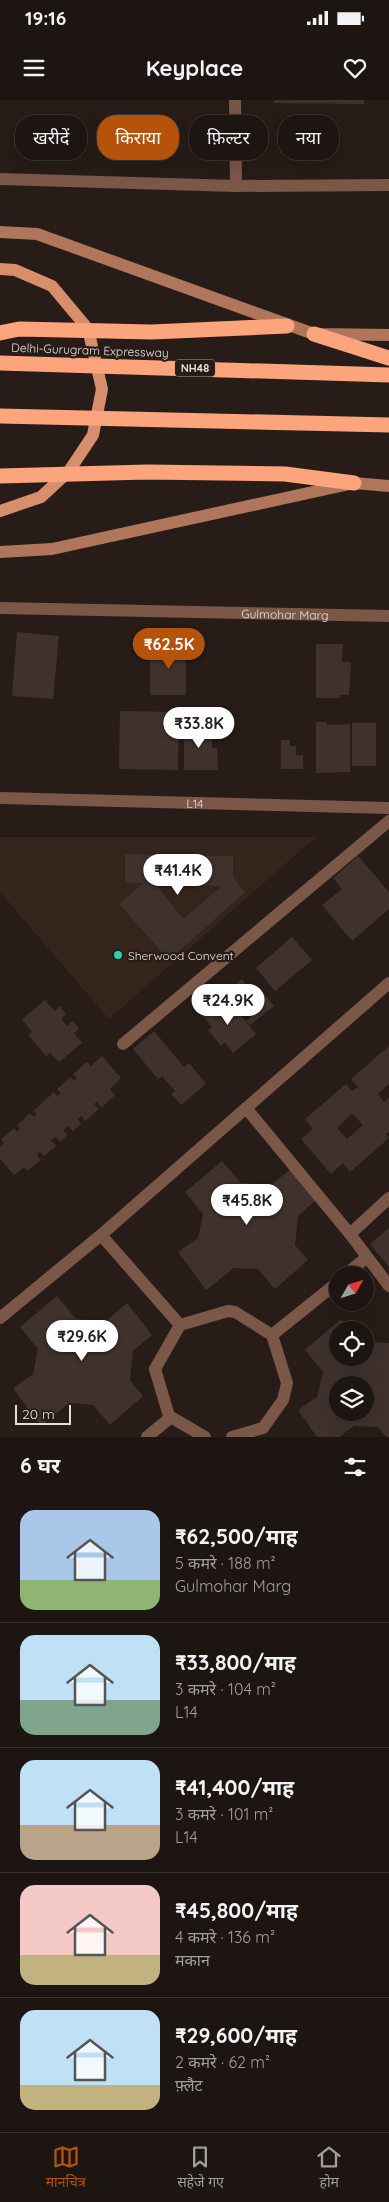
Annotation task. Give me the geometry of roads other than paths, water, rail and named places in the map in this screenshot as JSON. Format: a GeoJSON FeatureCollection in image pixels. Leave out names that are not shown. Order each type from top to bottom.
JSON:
{"type":"FeatureCollection","features":[{"type":"Feature","properties":{"kind":"highway"},"geometry":{"type":"LineString","coordinates":[[0,333],[19,329],[152,332],[287,326]]}},
{"type":"Feature","properties":{"kind":"highway"},"geometry":{"type":"LineString","coordinates":[[314,334],[389,358]]}},
{"type":"Feature","properties":{"kind":"highway","name":"Delhi-Gurugram Expressway"},"geometry":{"type":"LineString","coordinates":[[0,363],[389,375]]}},
{"type":"Feature","properties":{"kind":"highway"},"geometry":{"type":"LineString","coordinates":[[0,416],[389,425]]}},
{"type":"Feature","properties":{"kind":"highway"},"geometry":{"type":"LineString","coordinates":[[0,476],[147,472],[285,474],[354,483]]}},
{"type":"Feature","properties":{"kind":"main road"},"geometry":{"type":"LineString","coordinates":[[0,232],[37,234],[287,326],[314,334],[389,334]]}},
{"type":"Feature","properties":{"kind":"main road"},"geometry":{"type":"LineString","coordinates":[[0,269],[15,270],[52,286],[88,328],[102,389],[92,435],[69,471],[41,497],[0,511]]}},
{"type":"Feature","properties":{"kind":"main road"},"geometry":{"type":"LineString","coordinates":[[0,552],[52,550],[354,483],[389,486]]}},
{"type":"Feature","properties":{"kind":"street"},"geometry":{"type":"LineString","coordinates":[[235,100],[236,186]]}},
{"type":"Feature","properties":{"kind":"street"},"geometry":{"type":"LineString","coordinates":[[0,180],[236,186],[389,185]]}},
{"type":"Feature","properties":{"kind":"street","name":"Gulmohar Marg"},"geometry":{"type":"LineString","coordinates":[[0,608],[389,616]]}},
{"type":"Feature","properties":{"kind":"street","name":"L14"},"geometry":{"type":"LineString","coordinates":[[0,798],[389,808]]}},
{"type":"Feature","properties":{"kind":"street"},"geometry":{"type":"LineString","coordinates":[[123,1044],[389,821]]}},
{"type":"Feature","properties":{"kind":"street"},"geometry":{"type":"LineString","coordinates":[[0,1318],[101,1235],[389,983]]}},
{"type":"Feature","properties":{"kind":"street"},"geometry":{"type":"LineString","coordinates":[[246,1108],[350,1234],[366,1258],[389,1286]]}},
{"type":"Feature","properties":{"kind":"street"},"geometry":{"type":"LineString","coordinates":[[350,1234],[389,1198]]}},
{"type":"Feature","properties":{"kind":"street"},"geometry":{"type":"LineString","coordinates":[[101,1235],[180,1325]]}},
{"type":"Feature","properties":{"kind":"street"},"geometry":{"type":"LineString","coordinates":[[357,1266],[366,1258]]}},
{"type":"Feature","properties":{"kind":"street"},"geometry":{"type":"LineString","coordinates":[[272,1335],[329,1289]]}},
{"type":"Feature","properties":{"kind":"street"},"geometry":{"type":"LineString","coordinates":[[205,1437],[170,1418],[156,1369],[180,1325],[228,1310],[272,1335],[287,1383],[283,1400],[267,1432],[232,1437]]}},
{"type":"Feature","properties":{"kind":"street"},"geometry":{"type":"LineString","coordinates":[[147,1437],[170,1418]]}},
{"type":"Feature","properties":{"kind":"place","name":"Sherwood Convent"},"geometry":{"type":"Point","coordinates":[118,955]}}]}
